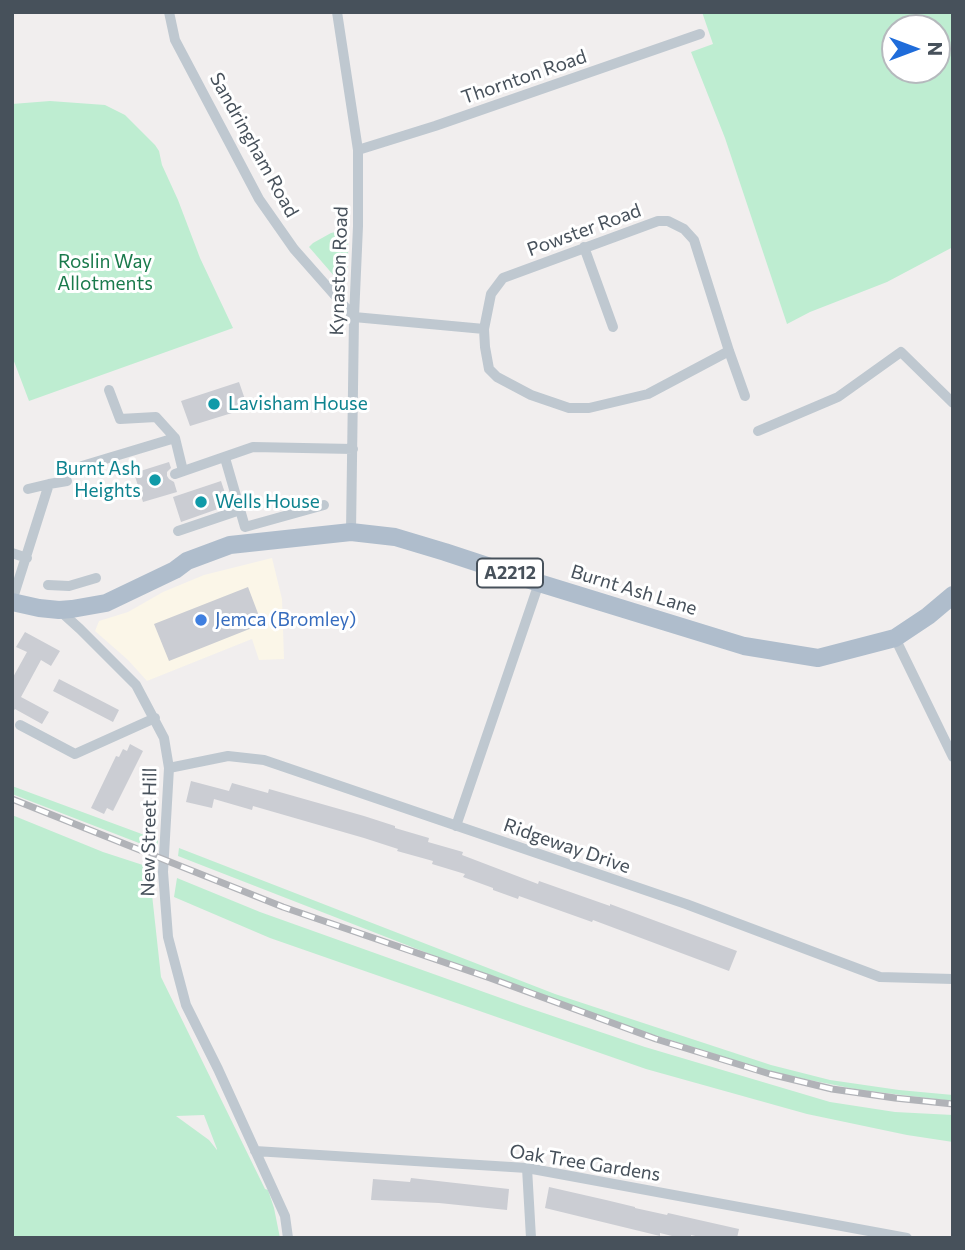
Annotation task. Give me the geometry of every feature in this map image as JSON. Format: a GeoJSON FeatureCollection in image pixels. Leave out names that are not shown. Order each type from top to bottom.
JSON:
{"type":"FeatureCollection","features":[{"type":"Feature","properties":{"kind":"main road","name":"Burnt Ash Lane"},"geometry":{"type":"LineString","coordinates":[[12,602],[66,610],[106,603],[187,562],[230,545],[351,532],[395,537],[744,646],[818,658],[895,638],[953,595]]}},
{"type":"Feature","properties":{"kind":"street","name":"Sandringham Road"},"geometry":{"type":"LineString","coordinates":[[169,12],[175,40],[259,199],[294,249],[354,317]]}},
{"type":"Feature","properties":{"kind":"street","name":"Kynaston Road"},"geometry":{"type":"LineString","coordinates":[[337,12],[358,150],[351,532]]}},
{"type":"Feature","properties":{"kind":"street","name":"Thornton Road"},"geometry":{"type":"LineString","coordinates":[[358,150],[700,34]]}},
{"type":"Feature","properties":{"kind":"street","name":"Powster Road"},"geometry":{"type":"LineString","coordinates":[[729,351],[648,394],[589,408],[569,408],[531,395],[497,377],[489,369],[484,329],[491,294],[503,278],[658,221],[668,221],[684,229],[694,240],[745,396]]}},
{"type":"Feature","properties":{"kind":"street"},"geometry":{"type":"LineString","coordinates":[[584,247],[612,327]]}},
{"type":"Feature","properties":{"kind":"street"},"geometry":{"type":"LineString","coordinates":[[354,317],[484,329]]}},
{"type":"Feature","properties":{"kind":"street"},"geometry":{"type":"LineString","coordinates":[[758,431],[838,397],[901,352],[953,403]]}},
{"type":"Feature","properties":{"kind":"street"},"geometry":{"type":"LineString","coordinates":[[109,390],[120,419],[156,417],[175,438],[179,472],[253,447],[353,449]]}},
{"type":"Feature","properties":{"kind":"street"},"geometry":{"type":"LineString","coordinates":[[82,466],[175,438]]}},
{"type":"Feature","properties":{"kind":"street"},"geometry":{"type":"LineString","coordinates":[[225,457],[245,527],[324,505]]}},
{"type":"Feature","properties":{"kind":"street"},"geometry":{"type":"LineString","coordinates":[[28,489],[67,481]]}},
{"type":"Feature","properties":{"kind":"street"},"geometry":{"type":"LineString","coordinates":[[12,602],[50,484]]}},
{"type":"Feature","properties":{"kind":"street"},"geometry":{"type":"LineString","coordinates":[[178,531],[240,510]]}},
{"type":"Feature","properties":{"kind":"street"},"geometry":{"type":"LineString","coordinates":[[12,553],[26,558]]}},
{"type":"Feature","properties":{"kind":"street"},"geometry":{"type":"LineString","coordinates":[[48,585],[69,586],[96,578]]}},
{"type":"Feature","properties":{"kind":"street"},"geometry":{"type":"LineString","coordinates":[[456,826],[539,583]]}},
{"type":"Feature","properties":{"kind":"street"},"geometry":{"type":"LineString","coordinates":[[66,610],[69,586]]}},
{"type":"Feature","properties":{"kind":"street","name":"New Street Hill"},"geometry":{"type":"LineString","coordinates":[[66,610],[80,629],[136,685],[164,738],[169,768],[163,872],[168,937],[186,1005],[285,1216],[288,1238]]}},
{"type":"Feature","properties":{"kind":"street"},"geometry":{"type":"LineString","coordinates":[[895,638],[953,757]]}},
{"type":"Feature","properties":{"kind":"street"},"geometry":{"type":"LineString","coordinates":[[20,725],[75,754],[155,718]]}},
{"type":"Feature","properties":{"kind":"street","name":"Ridgeway Drive"},"geometry":{"type":"LineString","coordinates":[[169,768],[228,756],[264,761],[685,904],[880,977],[953,979]]}},
{"type":"Feature","properties":{"kind":"street","name":"Oak Tree Gardens"},"geometry":{"type":"LineString","coordinates":[[255,1151],[527,1168],[907,1238]]}},
{"type":"Feature","properties":{"kind":"street"},"geometry":{"type":"LineString","coordinates":[[527,1168],[531,1238]]}},
{"type":"Feature","properties":{"kind":"shaded area"},"geometry":{"type":"Polygon","coordinates":[[[272,558],[282,599],[284,659],[259,660],[252,639],[147,681],[95,631],[99,621],[128,612],[163,592],[204,575],[272,558]]]}},
{"type":"Feature","properties":{"kind":"green space"},"geometry":{"type":"Polygon","coordinates":[[[702,12],[953,12],[953,247],[887,282],[810,312],[787,324],[725,138],[691,52],[713,44],[702,12]]]}},
{"type":"Feature","properties":{"kind":"green space","name":"Roslin Way Allotments"},"geometry":{"type":"Polygon","coordinates":[[[50,101],[105,105],[125,115],[155,145],[200,258],[233,328],[29,401],[12,356],[12,104],[50,101]]]}},
{"type":"Feature","properties":{"kind":"green space"},"geometry":{"type":"Polygon","coordinates":[[[345,230],[348,232],[348,273],[342,279],[335,277],[309,247],[331,233],[345,230]]]}},
{"type":"Feature","properties":{"kind":"green space"},"geometry":{"type":"Polygon","coordinates":[[[12,786],[158,840],[157,850],[12,794],[12,786]]]}},
{"type":"Feature","properties":{"kind":"green space"},"geometry":{"type":"Polygon","coordinates":[[[12,815],[103,852],[149,867],[161,977],[265,1189],[268,1190],[280,1238],[12,1238],[12,815]],[[204,1115],[176,1116],[209,1140],[217,1150],[204,1115]]]}},
{"type":"Feature","properties":{"kind":"green space"},"geometry":{"type":"Polygon","coordinates":[[[179,848],[555,994],[771,1065],[830,1080],[953,1095],[953,1101],[860,1090],[779,1074],[635,1029],[435,956],[178,856],[179,848]]]}},
{"type":"Feature","properties":{"kind":"green space"},"geometry":{"type":"Polygon","coordinates":[[[177,878],[260,912],[645,1047],[830,1102],[895,1112],[953,1115],[953,1142],[807,1114],[646,1069],[270,938],[174,897],[177,878]]]}},
{"type":"Feature","properties":{"kind":"building","name":"Lavisham House"},"geometry":{"type":"Polygon","coordinates":[[[239,382],[248,408],[190,426],[181,401],[239,382]]]}},
{"type":"Feature","properties":{"kind":"building","name":"Burnt Ash Heights"},"geometry":{"type":"Polygon","coordinates":[[[169,462],[171,468],[167,476],[174,482],[177,492],[143,502],[134,473],[169,462]]]}},
{"type":"Feature","properties":{"kind":"building","name":"Wells House"},"geometry":{"type":"Polygon","coordinates":[[[221,481],[229,505],[181,522],[173,497],[221,481]]]}},
{"type":"Feature","properties":{"kind":"building"},"geometry":{"type":"Polygon","coordinates":[[[248,587],[262,624],[169,661],[154,624],[248,587]]]}},
{"type":"Feature","properties":{"kind":"building"},"geometry":{"type":"Polygon","coordinates":[[[25,632],[60,651],[51,666],[41,660],[21,697],[49,712],[42,724],[15,709],[12,713],[12,679],[27,652],[16,647],[25,632]]]}},
{"type":"Feature","properties":{"kind":"building"},"geometry":{"type":"Polygon","coordinates":[[[59,679],[119,710],[113,722],[53,691],[59,679]]]}},
{"type":"Feature","properties":{"kind":"building"},"geometry":{"type":"Polygon","coordinates":[[[130,744],[143,751],[113,811],[107,808],[104,814],[91,808],[116,756],[119,757],[123,749],[127,751],[130,744]]]}},
{"type":"Feature","properties":{"kind":"building"},"geometry":{"type":"Polygon","coordinates":[[[191,781],[229,791],[232,783],[268,793],[269,789],[364,816],[429,838],[428,842],[463,852],[462,855],[538,884],[539,881],[610,904],[737,951],[729,971],[593,920],[592,922],[519,896],[518,899],[493,890],[463,877],[465,874],[432,864],[433,861],[364,838],[253,806],[252,810],[214,799],[212,808],[186,802],[191,781]]]}},
{"type":"Feature","properties":{"kind":"building"},"geometry":{"type":"Polygon","coordinates":[[[411,1178],[509,1189],[507,1210],[371,1200],[373,1179],[410,1182],[411,1178]]]}},
{"type":"Feature","properties":{"kind":"building"},"geometry":{"type":"Polygon","coordinates":[[[549,1187],[739,1229],[737,1238],[704,1238],[691,1235],[691,1238],[680,1238],[660,1233],[660,1236],[545,1208],[549,1187]]]}},
{"type":"Feature","properties":{"kind":"railway"},"geometry":{"type":"LineString","coordinates":[[12,799],[283,907],[490,978],[656,1039],[770,1074],[832,1089],[953,1104]]}},
{"type":"Feature","properties":{"kind":"place","name":"Lavisham House"},"geometry":{"type":"Point","coordinates":[214,404]}},
{"type":"Feature","properties":{"kind":"place","name":"Burnt Ash Heights"},"geometry":{"type":"Point","coordinates":[155,480]}},
{"type":"Feature","properties":{"kind":"place","name":"Wells House"},"geometry":{"type":"Point","coordinates":[201,502]}},
{"type":"Feature","properties":{"kind":"place","name":"Jemca (Bromley)"},"geometry":{"type":"Point","coordinates":[201,620]}}]}
